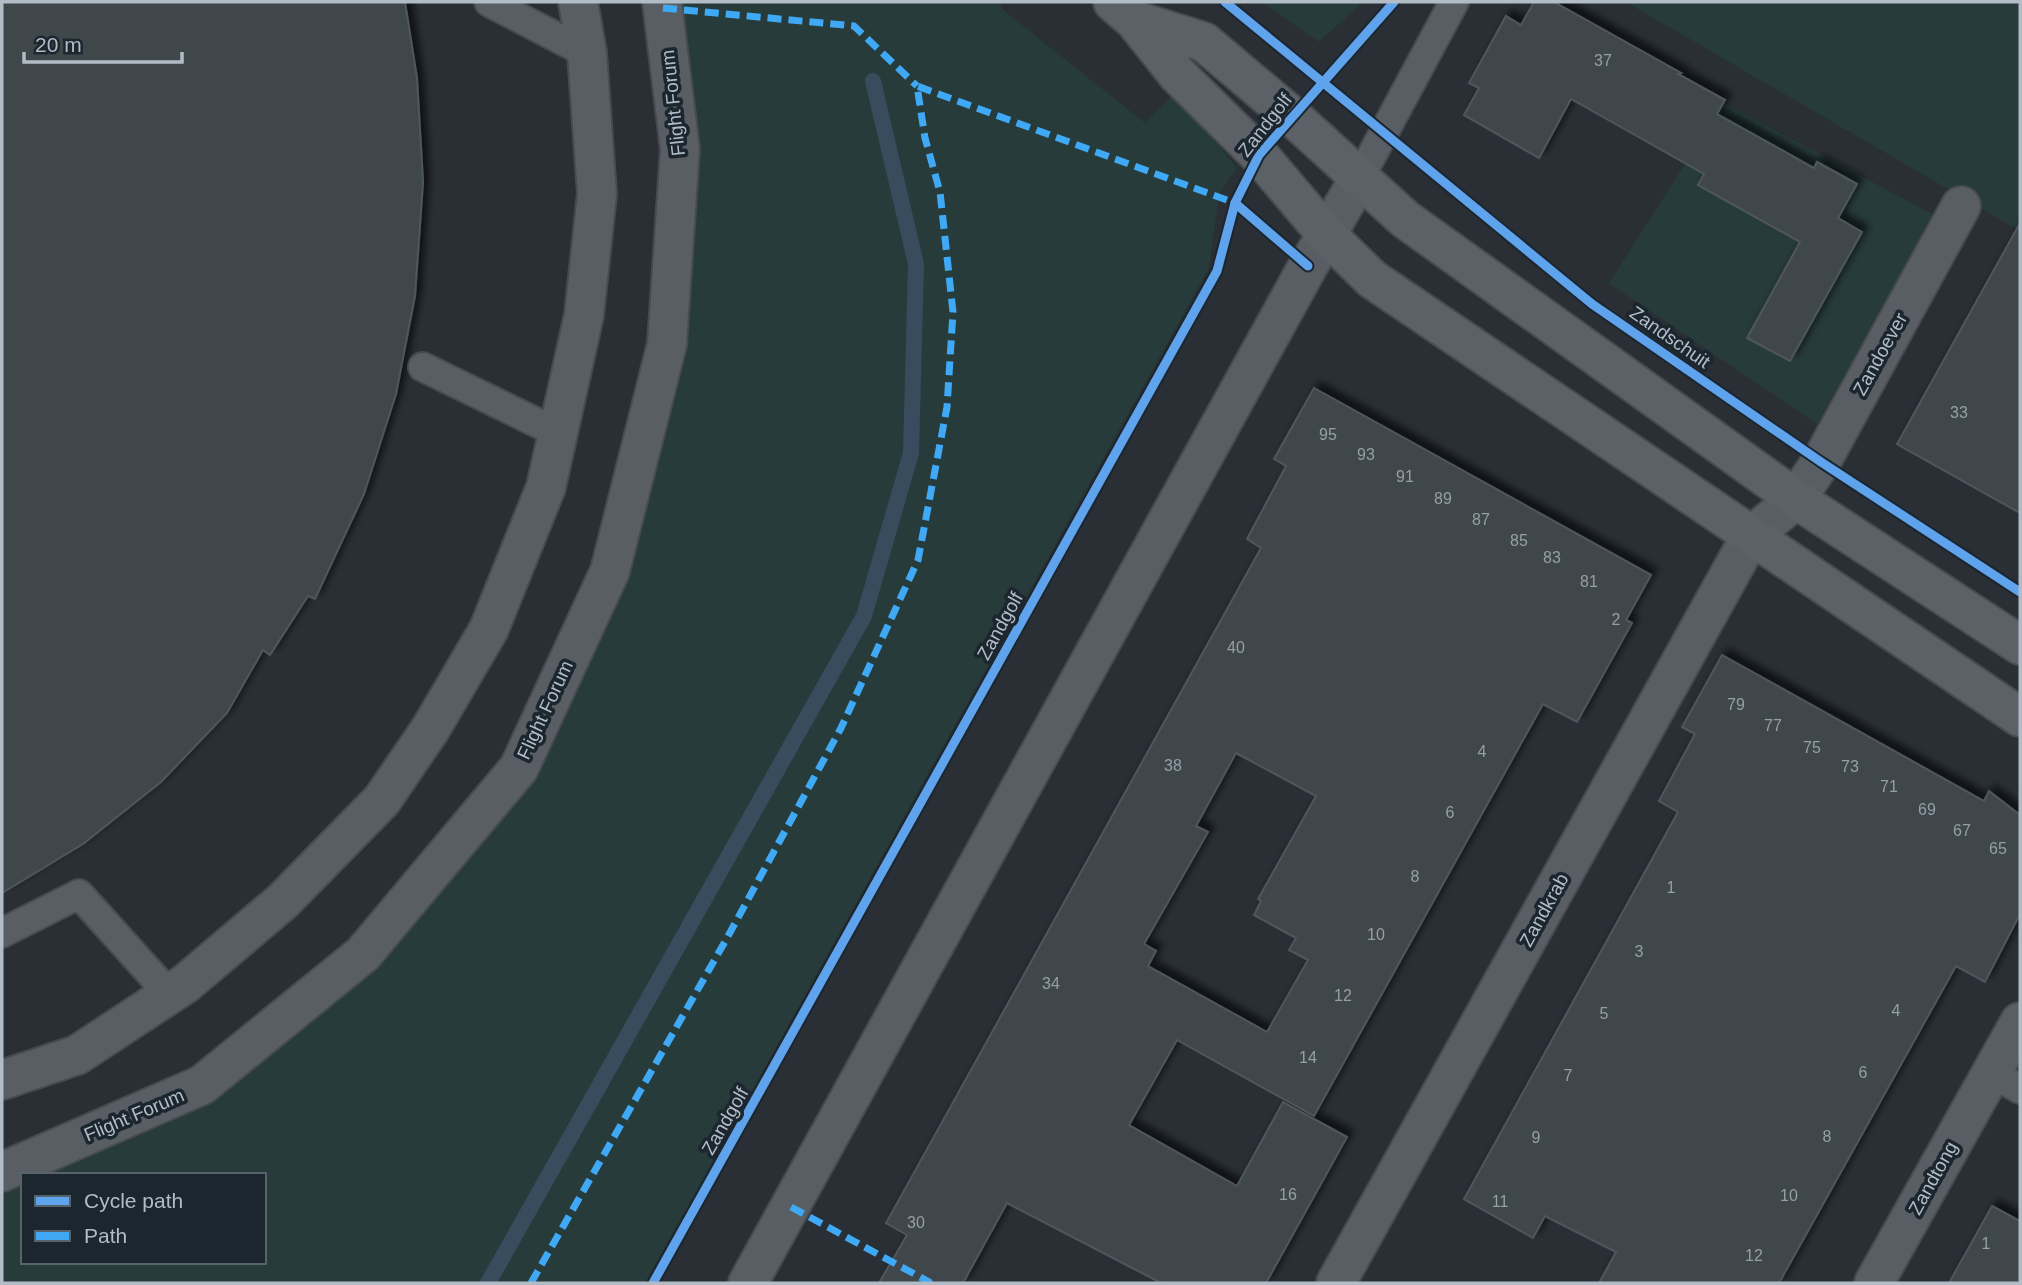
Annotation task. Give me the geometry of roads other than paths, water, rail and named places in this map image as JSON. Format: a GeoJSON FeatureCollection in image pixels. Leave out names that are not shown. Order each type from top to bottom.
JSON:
{"type":"FeatureCollection","features":[{"type":"Feature","properties":{"kind":"street"},"geometry":{"type":"LineString","coordinates":[[2,1080],[76,1055],[170,995],[283,901],[382,800],[431,728],[489,629],[546,486],[584,315],[597,194],[587,53],[578,2]]}},
{"type":"Feature","properties":{"kind":"street","name":"Flight Forum"},"geometry":{"type":"LineString","coordinates":[[2,1172],[202,1085],[363,954],[519,768],[610,571],[667,344],[680,149],[662,2]]}},
{"type":"Feature","properties":{"kind":"street"},"geometry":{"type":"LineString","coordinates":[[1124,11],[1204,42],[1294,118],[1359,180],[1405,219],[1796,499],[2020,645]]}},
{"type":"Feature","properties":{"kind":"street"},"geometry":{"type":"LineString","coordinates":[[1124,11],[1177,75],[1259,155],[1326,234],[1372,279],[2020,717]]}},
{"type":"Feature","properties":{"kind":"street"},"geometry":{"type":"LineString","coordinates":[[748,1283],[1326,234],[1359,180]]}},
{"type":"Feature","properties":{"kind":"street","name":"Zandoever"},"geometry":{"type":"LineString","coordinates":[[1751,537],[1796,499],[1821,462],[1961,206]]}},
{"type":"Feature","properties":{"kind":"street","name":"Zandkrab"},"geometry":{"type":"LineString","coordinates":[[1336,1283],[1751,537]]}},
{"type":"Feature","properties":{"kind":"street","name":"Zandtong"},"geometry":{"type":"LineString","coordinates":[[1874,1283],[2006,1081],[2020,1022]]}},
{"type":"Feature","properties":{"kind":"lane"},"geometry":{"type":"LineString","coordinates":[[489,2],[587,53]]}},
{"type":"Feature","properties":{"kind":"lane"},"geometry":{"type":"LineString","coordinates":[[1359,180],[1454,2]]}},
{"type":"Feature","properties":{"kind":"lane"},"geometry":{"type":"LineString","coordinates":[[422,367],[558,433]]}},
{"type":"Feature","properties":{"kind":"lane"},"geometry":{"type":"LineString","coordinates":[[2,933],[79,894],[170,995]]}},
{"type":"Feature","properties":{"kind":"waterway"},"geometry":{"type":"LineString","coordinates":[[488,1283],[864,616],[911,453],[916,264],[873,81]]}}]}
